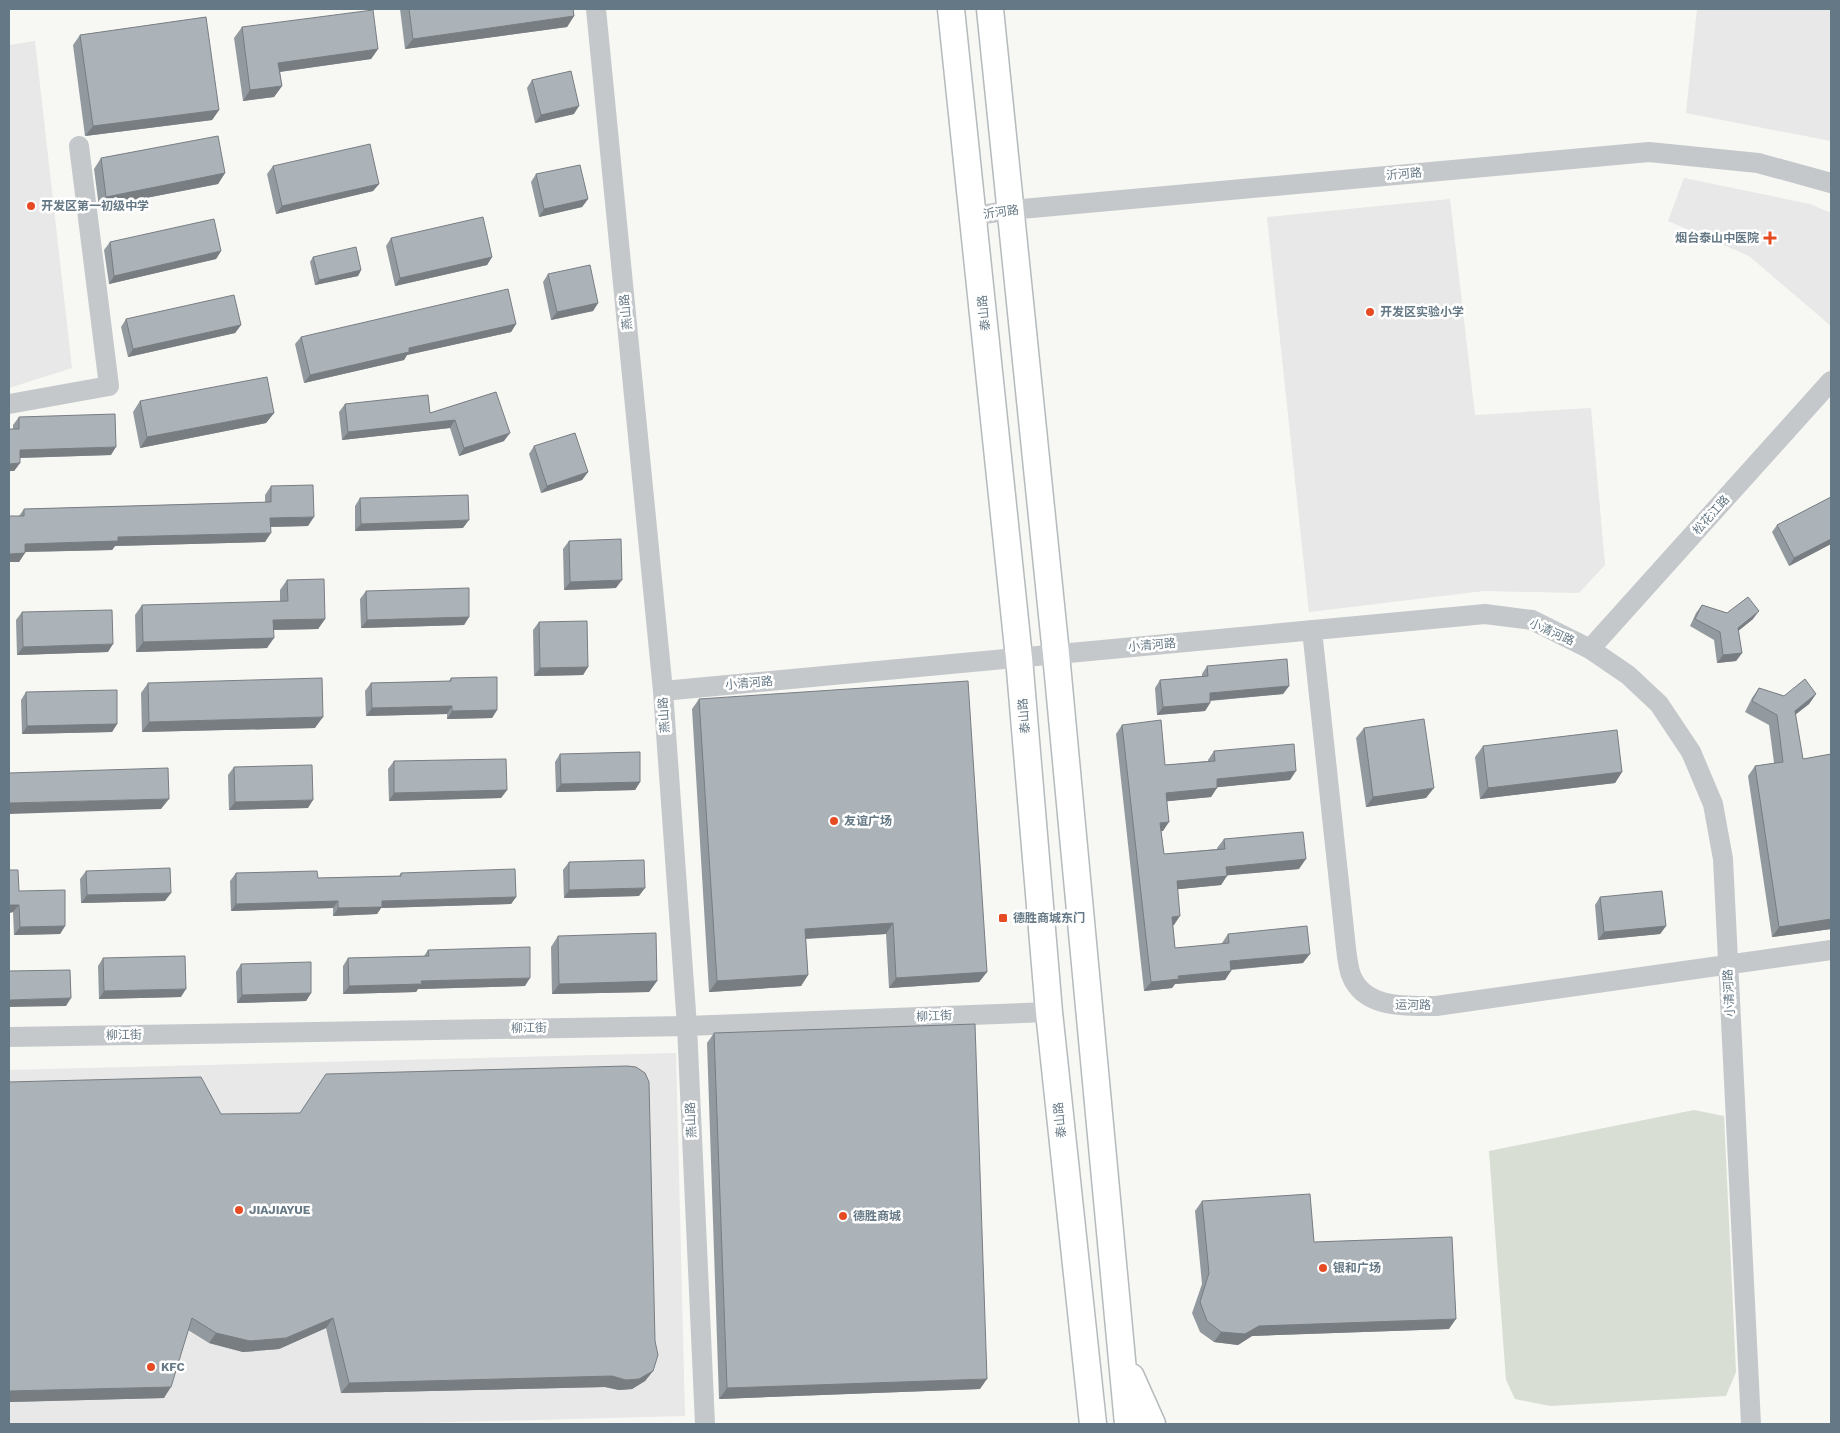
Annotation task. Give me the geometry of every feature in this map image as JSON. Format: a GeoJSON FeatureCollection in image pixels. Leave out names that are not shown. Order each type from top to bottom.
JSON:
{"type":"FeatureCollection","features":[{"type":"Feature","properties":{"kind":"main road","name":"泰山路"},"geometry":{"type":"LineString","coordinates":[[951,9],[1019,658],[1049,1012],[1093,1424]]}},
{"type":"Feature","properties":{"kind":"main road"},"geometry":{"type":"LineString","coordinates":[[990,9],[1056,654],[1128,1424]]}},
{"type":"Feature","properties":{"kind":"main road"},"geometry":{"type":"LineString","coordinates":[[1120,1351],[1152,1424]]}},
{"type":"Feature","properties":{"kind":"main road"},"geometry":{"type":"LineString","coordinates":[[1076,1424],[1080,1410],[1085,1354]]}},
{"type":"Feature","properties":{"kind":"street","name":"燕山路"},"geometry":{"type":"LineString","coordinates":[[596,9],[663,691],[687,1026],[704,1424]]}},
{"type":"Feature","properties":{"kind":"street"},"geometry":{"type":"LineString","coordinates":[[9,404],[109,386],[79,146]]}},
{"type":"Feature","properties":{"kind":"street","name":"沂河路"},"geometry":{"type":"LineString","coordinates":[[974,216],[1011,210],[1649,152],[1758,163],[1831,184]]}},
{"type":"Feature","properties":{"kind":"street","name":"松花江路"},"geometry":{"type":"LineString","coordinates":[[1590,649],[1831,381]]}},
{"type":"Feature","properties":{"kind":"street","name":"小清河路"},"geometry":{"type":"LineString","coordinates":[[663,691],[1485,614],[1532,620],[1590,649],[1628,675],[1659,704],[1691,752],[1713,804],[1723,859],[1751,1424]]}},
{"type":"Feature","properties":{"kind":"street","name":"运河路"},"geometry":{"type":"LineString","coordinates":[[1312,630],[1346,948],[1351,975],[1363,993],[1394,1006],[1436,1006],[1831,950]]}},
{"type":"Feature","properties":{"kind":"street","name":"柳江街"},"geometry":{"type":"LineString","coordinates":[[9,1037],[687,1026],[1049,1012]]}},
{"type":"Feature","properties":{"kind":"shaded area"},"geometry":{"type":"Polygon","coordinates":[[[1697,9],[1831,9],[1831,141],[1686,113],[1697,9]]]}},
{"type":"Feature","properties":{"kind":"shaded area","name":"开发区第一初级中学"},"geometry":{"type":"Polygon","coordinates":[[[35,41],[72,368],[9,388],[9,45],[35,41]]]}},
{"type":"Feature","properties":{"kind":"shaded area","name":"烟台泰山中医院"},"geometry":{"type":"Polygon","coordinates":[[[1684,178],[1810,204],[1831,213],[1831,326],[1749,256],[1668,221],[1684,178]]]}},
{"type":"Feature","properties":{"kind":"shaded area","name":"开发区实验小学"},"geometry":{"type":"Polygon","coordinates":[[[1450,199],[1475,415],[1591,408],[1605,565],[1579,593],[1484,591],[1309,612],[1267,217],[1450,199]]]}},
{"type":"Feature","properties":{"kind":"shaded area"},"geometry":{"type":"Polygon","coordinates":[[[676,1053],[685,1416],[381,1424],[9,1424],[9,1070],[676,1053]]]}},
{"type":"Feature","properties":{"kind":"shaded area"},"geometry":{"type":"Polygon","coordinates":[[[1694,1110],[1724,1116],[1736,1372],[1726,1396],[1550,1406],[1515,1399],[1506,1380],[1489,1151],[1694,1110]]]}},
{"type":"Feature","properties":{"kind":"building"},"geometry":{"type":"Polygon","coordinates":[[[409,9],[573,9],[574,16],[413,39],[409,9]]]}},
{"type":"Feature","properties":{"kind":"building"},"geometry":{"type":"Polygon","coordinates":[[[373,10],[378,49],[278,63],[282,86],[250,90],[242,27],[373,10]]]}},
{"type":"Feature","properties":{"kind":"building"},"geometry":{"type":"Polygon","coordinates":[[[206,17],[219,110],[93,126],[80,35],[206,17]]]}},
{"type":"Feature","properties":{"kind":"building"},"geometry":{"type":"Polygon","coordinates":[[[571,71],[579,106],[541,115],[532,80],[571,71]]]}},
{"type":"Feature","properties":{"kind":"building"},"geometry":{"type":"Polygon","coordinates":[[[218,136],[225,173],[106,197],[101,158],[218,136]]]}},
{"type":"Feature","properties":{"kind":"building"},"geometry":{"type":"Polygon","coordinates":[[[370,144],[379,184],[282,206],[273,166],[370,144]]]}},
{"type":"Feature","properties":{"kind":"building"},"geometry":{"type":"Polygon","coordinates":[[[580,165],[588,199],[544,209],[536,174],[580,165]]]}},
{"type":"Feature","properties":{"kind":"building"},"geometry":{"type":"Polygon","coordinates":[[[483,217],[492,257],[400,278],[391,238],[483,217]]]}},
{"type":"Feature","properties":{"kind":"building"},"geometry":{"type":"Polygon","coordinates":[[[214,219],[221,251],[114,276],[110,242],[214,219]]]}},
{"type":"Feature","properties":{"kind":"building"},"geometry":{"type":"Polygon","coordinates":[[[356,247],[361,270],[319,280],[313,257],[356,247]]]}},
{"type":"Feature","properties":{"kind":"building"},"geometry":{"type":"Polygon","coordinates":[[[590,265],[598,303],[557,312],[548,274],[590,265]]]}},
{"type":"Feature","properties":{"kind":"building"},"geometry":{"type":"Polygon","coordinates":[[[508,289],[516,324],[409,348],[409,352],[310,375],[301,337],[508,289]]]}},
{"type":"Feature","properties":{"kind":"building"},"geometry":{"type":"Polygon","coordinates":[[[234,295],[241,325],[133,349],[126,319],[234,295]]]}},
{"type":"Feature","properties":{"kind":"building"},"geometry":{"type":"Polygon","coordinates":[[[267,377],[274,413],[147,437],[140,401],[267,377]]]}},
{"type":"Feature","properties":{"kind":"building"},"geometry":{"type":"Polygon","coordinates":[[[496,392],[510,433],[464,448],[455,420],[348,432],[345,404],[428,395],[430,413],[496,392]]]}},
{"type":"Feature","properties":{"kind":"building"},"geometry":{"type":"Polygon","coordinates":[[[115,414],[116,447],[20,450],[20,463],[9,464],[9,429],[19,429],[19,417],[115,414]]]}},
{"type":"Feature","properties":{"kind":"building"},"geometry":{"type":"Polygon","coordinates":[[[575,433],[588,472],[547,486],[534,446],[575,433]]]}},
{"type":"Feature","properties":{"kind":"building"},"geometry":{"type":"Polygon","coordinates":[[[313,485],[314,517],[270,518],[271,533],[118,537],[118,541],[25,544],[25,553],[9,554],[9,516],[24,516],[24,509],[271,502],[271,486],[313,485]]]}},
{"type":"Feature","properties":{"kind":"building"},"geometry":{"type":"Polygon","coordinates":[[[468,495],[469,520],[361,524],[360,498],[468,495]]]}},
{"type":"Feature","properties":{"kind":"building"},"geometry":{"type":"Polygon","coordinates":[[[1831,497],[1831,539],[1794,558],[1777,525],[1831,497]]]}},
{"type":"Feature","properties":{"kind":"building"},"geometry":{"type":"Polygon","coordinates":[[[621,539],[622,580],[570,582],[569,541],[621,539]]]}},
{"type":"Feature","properties":{"kind":"building"},"geometry":{"type":"Polygon","coordinates":[[[324,579],[325,619],[273,620],[274,638],[143,642],[142,605],[288,601],[287,580],[324,579]]]}},
{"type":"Feature","properties":{"kind":"building"},"geometry":{"type":"Polygon","coordinates":[[[469,588],[469,617],[367,620],[366,591],[469,588]]]}},
{"type":"Feature","properties":{"kind":"building"},"geometry":{"type":"Polygon","coordinates":[[[1748,597],[1759,611],[1738,628],[1742,653],[1723,655],[1720,632],[1695,619],[1702,605],[1727,613],[1748,597]]]}},
{"type":"Feature","properties":{"kind":"building"},"geometry":{"type":"Polygon","coordinates":[[[112,610],[113,644],[23,647],[22,612],[112,610]]]}},
{"type":"Feature","properties":{"kind":"building"},"geometry":{"type":"Polygon","coordinates":[[[587,621],[588,667],[540,668],[539,622],[587,621]]]}},
{"type":"Feature","properties":{"kind":"building"},"geometry":{"type":"Polygon","coordinates":[[[1287,659],[1289,686],[1210,693],[1210,703],[1163,707],[1160,680],[1208,676],[1207,666],[1287,659]]]}},
{"type":"Feature","properties":{"kind":"building"},"geometry":{"type":"Polygon","coordinates":[[[497,677],[497,710],[452,711],[452,706],[372,708],[371,683],[451,681],[451,678],[497,677]]]}},
{"type":"Feature","properties":{"kind":"building"},"geometry":{"type":"Polygon","coordinates":[[[322,678],[323,717],[149,722],[148,683],[322,678]]]}},
{"type":"Feature","properties":{"kind":"building"},"geometry":{"type":"Polygon","coordinates":[[[1805,679],[1816,694],[1795,711],[1803,759],[1831,754],[1831,919],[1779,927],[1755,766],[1783,762],[1777,715],[1752,701],[1759,688],[1784,696],[1805,679]]]}},
{"type":"Feature","properties":{"kind":"building","name":"友谊广场"},"geometry":{"type":"Polygon","coordinates":[[[968,681],[987,972],[896,978],[893,923],[805,929],[808,975],[717,981],[699,699],[968,681]]]}},
{"type":"Feature","properties":{"kind":"building"},"geometry":{"type":"Polygon","coordinates":[[[117,690],[117,724],[27,726],[26,692],[117,690]]]}},
{"type":"Feature","properties":{"kind":"building"},"geometry":{"type":"Polygon","coordinates":[[[1424,719],[1434,788],[1373,797],[1364,728],[1424,719]]]}},
{"type":"Feature","properties":{"kind":"building"},"geometry":{"type":"Polygon","coordinates":[[[1161,720],[1165,765],[1215,761],[1214,751],[1294,744],[1296,771],[1217,779],[1217,788],[1166,793],[1169,822],[1160,823],[1164,854],[1225,849],[1224,839],[1303,832],[1306,859],[1226,867],[1227,876],[1177,881],[1180,916],[1172,917],[1175,948],[1229,943],[1228,934],[1307,926],[1310,954],[1230,961],[1231,971],[1178,976],[1179,979],[1151,982],[1122,725],[1161,720]]]}},
{"type":"Feature","properties":{"kind":"building"},"geometry":{"type":"Polygon","coordinates":[[[1617,730],[1622,772],[1488,788],[1483,746],[1617,730]]]}},
{"type":"Feature","properties":{"kind":"building"},"geometry":{"type":"Polygon","coordinates":[[[640,752],[640,782],[561,784],[560,754],[640,752]]]}},
{"type":"Feature","properties":{"kind":"building"},"geometry":{"type":"Polygon","coordinates":[[[506,759],[507,790],[394,793],[394,761],[506,759]]]}},
{"type":"Feature","properties":{"kind":"building"},"geometry":{"type":"Polygon","coordinates":[[[312,765],[313,800],[235,802],[234,767],[312,765]]]}},
{"type":"Feature","properties":{"kind":"building"},"geometry":{"type":"Polygon","coordinates":[[[168,768],[169,799],[9,803],[9,773],[168,768]]]}},
{"type":"Feature","properties":{"kind":"building"},"geometry":{"type":"Polygon","coordinates":[[[644,860],[645,888],[569,890],[569,862],[644,860]]]}},
{"type":"Feature","properties":{"kind":"building"},"geometry":{"type":"Polygon","coordinates":[[[170,868],[171,893],[87,895],[86,871],[170,868]]]}},
{"type":"Feature","properties":{"kind":"building"},"geometry":{"type":"Polygon","coordinates":[[[515,869],[516,897],[382,901],[382,907],[338,908],[338,901],[236,904],[236,873],[317,871],[318,878],[401,876],[401,873],[515,869]]]}},
{"type":"Feature","properties":{"kind":"building"},"geometry":{"type":"Polygon","coordinates":[[[9,870],[18,870],[19,891],[65,890],[65,926],[20,927],[19,905],[9,905],[9,870]]]}},
{"type":"Feature","properties":{"kind":"building"},"geometry":{"type":"Polygon","coordinates":[[[1662,891],[1666,926],[1604,932],[1600,897],[1662,891]]]}},
{"type":"Feature","properties":{"kind":"building"},"geometry":{"type":"Polygon","coordinates":[[[656,933],[657,981],[559,984],[558,936],[656,933]]]}},
{"type":"Feature","properties":{"kind":"building"},"geometry":{"type":"Polygon","coordinates":[[[530,947],[530,978],[421,981],[422,984],[349,986],[348,958],[429,956],[428,950],[530,947]]]}},
{"type":"Feature","properties":{"kind":"building"},"geometry":{"type":"Polygon","coordinates":[[[185,956],[186,989],[104,991],[103,958],[185,956]]]}},
{"type":"Feature","properties":{"kind":"building"},"geometry":{"type":"Polygon","coordinates":[[[311,962],[311,993],[242,995],[241,964],[311,962]]]}},
{"type":"Feature","properties":{"kind":"building"},"geometry":{"type":"Polygon","coordinates":[[[70,970],[71,998],[9,1000],[9,971],[70,970]]]}},
{"type":"Feature","properties":{"kind":"building","name":"德胜商城"},"geometry":{"type":"Polygon","coordinates":[[[975,1024],[987,1379],[727,1388],[714,1033],[975,1024]]]}},
{"type":"Feature","properties":{"kind":"building"},"geometry":{"type":"Polygon","coordinates":[[[636,1067],[645,1073],[649,1082],[655,1341],[658,1355],[653,1371],[639,1379],[626,1380],[612,1376],[349,1383],[333,1318],[286,1338],[250,1341],[216,1333],[192,1318],[171,1387],[9,1391],[9,1082],[201,1077],[221,1114],[300,1113],[326,1074],[636,1067]]]}},
{"type":"Feature","properties":{"kind":"building","name":"银和广场"},"geometry":{"type":"Polygon","coordinates":[[[1310,1194],[1314,1242],[1452,1237],[1456,1319],[1259,1326],[1245,1334],[1221,1332],[1207,1321],[1200,1302],[1209,1273],[1202,1201],[1310,1194]]]}},
{"type":"Feature","properties":{"kind":"place","name":"开发区第一初级中学"},"geometry":{"type":"Point","coordinates":[31,206]}},
{"type":"Feature","properties":{"kind":"place","name":"烟台泰山中医院"},"geometry":{"type":"Point","coordinates":[1770,238]}},
{"type":"Feature","properties":{"kind":"place","name":"开发区实验小学"},"geometry":{"type":"Point","coordinates":[1370,312]}},
{"type":"Feature","properties":{"kind":"place","name":"友谊广场"},"geometry":{"type":"Point","coordinates":[834,821]}},
{"type":"Feature","properties":{"kind":"place","name":"德胜商城东门"},"geometry":{"type":"Point","coordinates":[1003,918]}},
{"type":"Feature","properties":{"kind":"place","name":"JIAJIAYUE"},"geometry":{"type":"Point","coordinates":[239,1210]}},
{"type":"Feature","properties":{"kind":"place","name":"德胜商城"},"geometry":{"type":"Point","coordinates":[843,1216]}},
{"type":"Feature","properties":{"kind":"place","name":"银和广场"},"geometry":{"type":"Point","coordinates":[1323,1268]}},
{"type":"Feature","properties":{"kind":"place","name":"KFC"},"geometry":{"type":"Point","coordinates":[151,1367]}}]}
